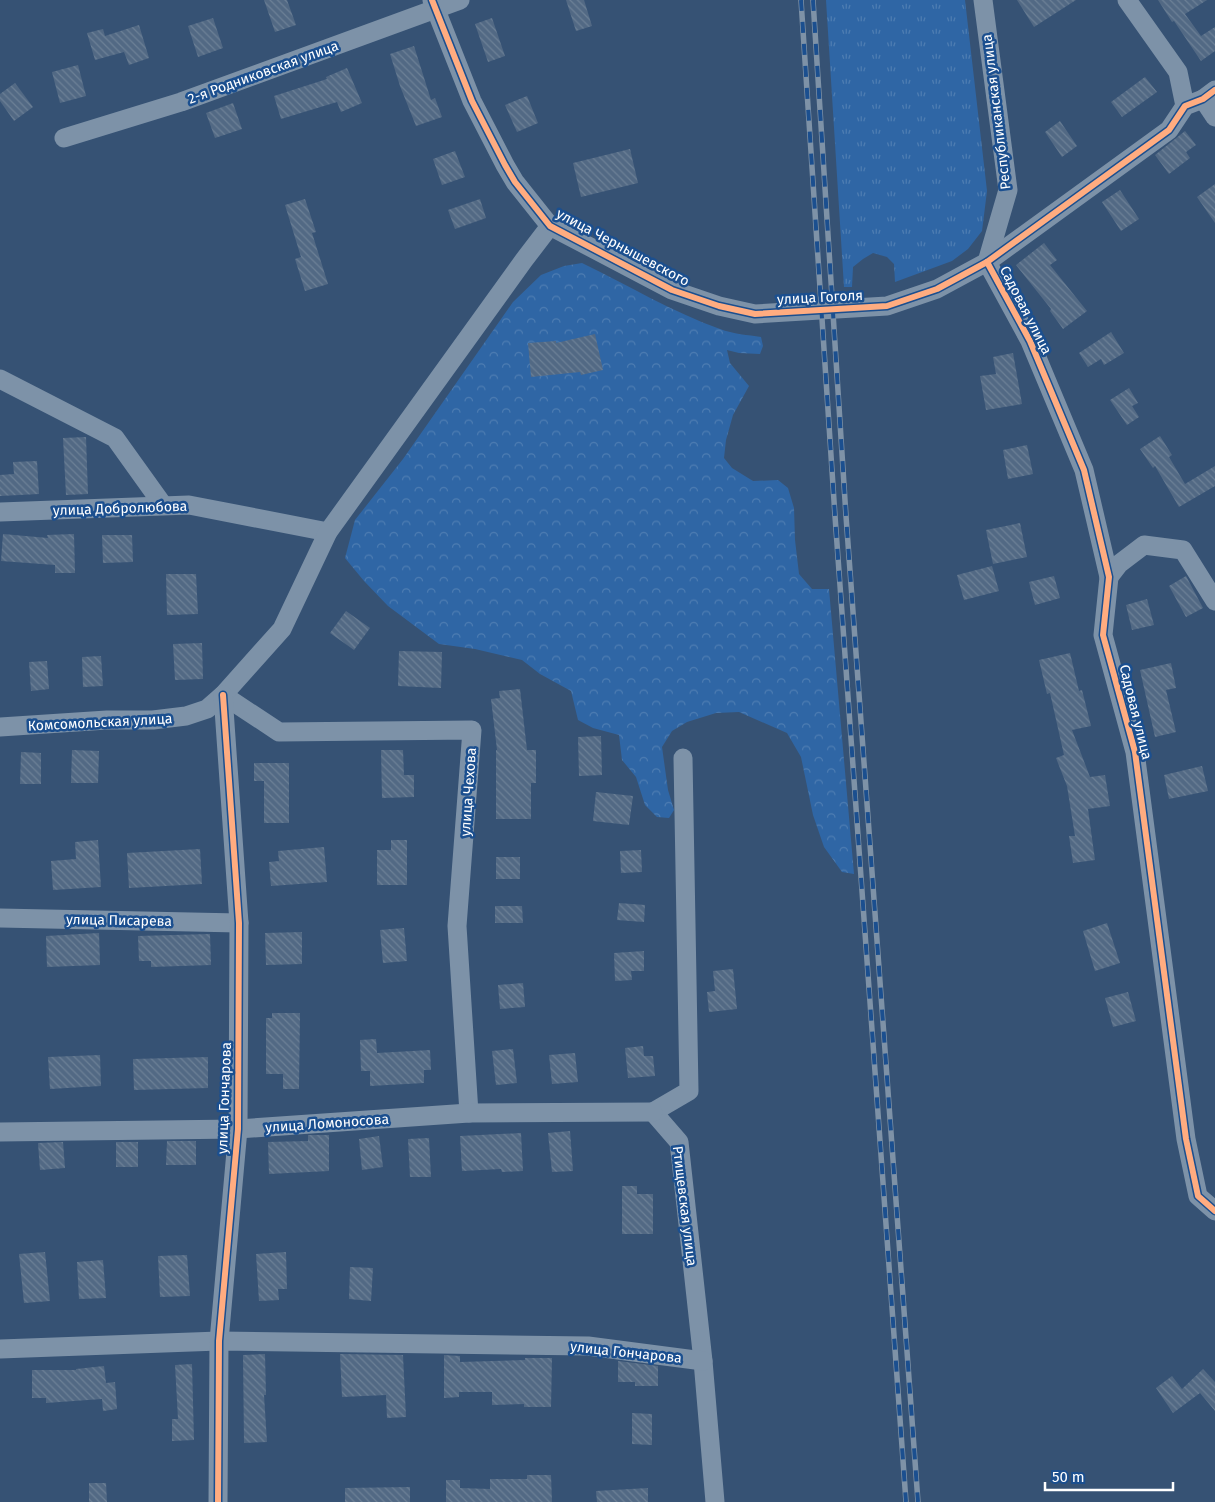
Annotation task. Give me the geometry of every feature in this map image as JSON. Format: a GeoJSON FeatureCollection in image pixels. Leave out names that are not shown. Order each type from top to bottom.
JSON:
{"type":"FeatureCollection","features":[{"type":"Feature","properties":{"kind":"street","name":"2-я Родниковская улица"},"geometry":{"type":"LineString","coordinates":[[64,138],[181,102],[434,5],[460,0]]}},
{"type":"Feature","properties":{"kind":"street","name":"Республиканская улица"},"geometry":{"type":"LineString","coordinates":[[983,0],[1008,190],[987,262]]}},
{"type":"Feature","properties":{"kind":"street"},"geometry":{"type":"LineString","coordinates":[[1127,0],[1178,72],[1185,106]]}},
{"type":"Feature","properties":{"kind":"street","name":"улица Чернышевского"},"geometry":{"type":"LineString","coordinates":[[434,5],[472,101],[505,165],[515,182],[550,226],[672,290],[719,306],[755,314]]}},
{"type":"Feature","properties":{"kind":"street"},"geometry":{"type":"LineString","coordinates":[[987,262],[1169,130],[1185,106],[1209,94],[1215,117]]}},
{"type":"Feature","properties":{"kind":"street","name":"Комсомольская улица"},"geometry":{"type":"LineString","coordinates":[[0,727],[107,720],[153,720],[186,716],[207,710],[282,629],[328,532],[550,226]]}},
{"type":"Feature","properties":{"kind":"street","name":"улица Гоголя"},"geometry":{"type":"LineString","coordinates":[[755,314],[887,306],[937,289],[987,262]]}},
{"type":"Feature","properties":{"kind":"street","name":"Садовая улица"},"geometry":{"type":"LineString","coordinates":[[987,262],[1030,341],[1084,470],[1109,578],[1104,635],[1135,752],[1186,1139],[1198,1196],[1215,1211]]}},
{"type":"Feature","properties":{"kind":"street"},"geometry":{"type":"LineString","coordinates":[[0,379],[115,438],[163,505]]}},
{"type":"Feature","properties":{"kind":"street","name":"улица Добролюбова"},"geometry":{"type":"LineString","coordinates":[[0,512],[189,504],[328,532]]}},
{"type":"Feature","properties":{"kind":"street"},"geometry":{"type":"LineString","coordinates":[[1109,578],[1119,564],[1144,546],[1183,550],[1215,601]]}},
{"type":"Feature","properties":{"kind":"street","name":"улица Гончарова"},"geometry":{"type":"LineString","coordinates":[[218,1502],[219,1341],[238,1129],[239,923],[222,695]]}},
{"type":"Feature","properties":{"kind":"street","name":"улица Чехова"},"geometry":{"type":"LineString","coordinates":[[222,695],[279,732],[472,730],[457,926],[469,1113]]}},
{"type":"Feature","properties":{"kind":"street"},"geometry":{"type":"LineString","coordinates":[[653,1112],[689,1091],[683,758]]}},
{"type":"Feature","properties":{"kind":"street","name":"улица Писарева"},"geometry":{"type":"LineString","coordinates":[[0,918],[239,923]]}},
{"type":"Feature","properties":{"kind":"street","name":"улица Ломоносова"},"geometry":{"type":"LineString","coordinates":[[0,1132],[238,1129],[469,1113],[653,1112]]}},
{"type":"Feature","properties":{"kind":"street","name":"Ртищевская улица"},"geometry":{"type":"LineString","coordinates":[[653,1112],[679,1142],[703,1361],[715,1502]]}},
{"type":"Feature","properties":{"kind":"street","name":"улица Гончарова"},"geometry":{"type":"LineString","coordinates":[[0,1349],[219,1341],[588,1346],[703,1361]]}},
{"type":"Feature","properties":{"kind":"green space"},"geometry":{"type":"Polygon","coordinates":[[[826,0],[965,0],[987,191],[982,231],[968,249],[952,261],[895,282],[894,264],[887,257],[873,253],[853,267],[852,287],[844,287],[826,0]]]}},
{"type":"Feature","properties":{"kind":"green space"},"geometry":{"type":"Polygon","coordinates":[[[582,263],[702,322],[730,332],[761,337],[763,346],[760,354],[739,353],[727,350],[730,363],[749,386],[733,415],[726,440],[724,458],[732,468],[753,481],[778,480],[788,488],[794,508],[799,574],[812,589],[829,589],[854,874],[842,872],[824,847],[813,815],[801,757],[787,733],[739,712],[716,713],[687,722],[672,731],[662,747],[668,790],[674,810],[669,818],[657,817],[645,805],[636,777],[622,760],[619,735],[593,728],[578,720],[571,691],[540,674],[522,660],[475,649],[439,644],[388,606],[345,558],[355,520],[403,459],[513,302],[541,275],[564,266],[582,263]]]}},
{"type":"Feature","properties":{"kind":"building"},"geometry":{"type":"Polygon","coordinates":[[[264,0],[287,0],[296,25],[275,32],[264,0]]]}},
{"type":"Feature","properties":{"kind":"building"},"geometry":{"type":"Polygon","coordinates":[[[566,0],[584,0],[592,26],[576,31],[566,0]]]}},
{"type":"Feature","properties":{"kind":"building"},"geometry":{"type":"Polygon","coordinates":[[[1017,0],[1076,0],[1034,27],[1017,0]]]}},
{"type":"Feature","properties":{"kind":"building"},"geometry":{"type":"Polygon","coordinates":[[[1158,0],[1207,0],[1185,14],[1201,36],[1215,27],[1215,51],[1201,61],[1158,0]]]}},
{"type":"Feature","properties":{"kind":"building"},"geometry":{"type":"Polygon","coordinates":[[[213,18],[223,48],[198,57],[188,26],[213,18]]]}},
{"type":"Feature","properties":{"kind":"building"},"geometry":{"type":"Polygon","coordinates":[[[492,18],[505,56],[488,62],[475,24],[492,18]]]}},
{"type":"Feature","properties":{"kind":"building"},"geometry":{"type":"Polygon","coordinates":[[[139,25],[149,58],[129,65],[124,52],[95,60],[87,33],[103,29],[105,36],[139,25]]]}},
{"type":"Feature","properties":{"kind":"building"},"geometry":{"type":"Polygon","coordinates":[[[414,46],[431,100],[435,98],[442,117],[416,126],[390,54],[414,46]]]}},
{"type":"Feature","properties":{"kind":"building"},"geometry":{"type":"Polygon","coordinates":[[[78,65],[86,96],[60,103],[52,72],[78,65]]]}},
{"type":"Feature","properties":{"kind":"building"},"geometry":{"type":"Polygon","coordinates":[[[347,68],[362,103],[341,112],[337,102],[281,119],[274,96],[327,79],[326,77],[347,68]]]}},
{"type":"Feature","properties":{"kind":"building"},"geometry":{"type":"Polygon","coordinates":[[[1145,77],[1157,92],[1122,117],[1111,102],[1145,77]]]}},
{"type":"Feature","properties":{"kind":"building"},"geometry":{"type":"Polygon","coordinates":[[[15,83],[33,107],[14,121],[0,101],[0,94],[15,83]]]}},
{"type":"Feature","properties":{"kind":"building"},"geometry":{"type":"Polygon","coordinates":[[[527,96],[538,123],[517,132],[505,105],[527,96]]]}},
{"type":"Feature","properties":{"kind":"building"},"geometry":{"type":"Polygon","coordinates":[[[233,103],[242,129],[215,138],[206,113],[233,103]]]}},
{"type":"Feature","properties":{"kind":"building"},"geometry":{"type":"Polygon","coordinates":[[[1060,121],[1077,146],[1062,157],[1045,132],[1060,121]]]}},
{"type":"Feature","properties":{"kind":"building"},"geometry":{"type":"Polygon","coordinates":[[[1185,131],[1196,145],[1186,152],[1190,158],[1169,174],[1155,155],[1185,131]]]}},
{"type":"Feature","properties":{"kind":"building"},"geometry":{"type":"Polygon","coordinates":[[[630,149],[638,183],[581,197],[573,163],[630,149]]]}},
{"type":"Feature","properties":{"kind":"building"},"geometry":{"type":"Polygon","coordinates":[[[455,151],[465,177],[442,185],[433,159],[455,151]]]}},
{"type":"Feature","properties":{"kind":"building"},"geometry":{"type":"Polygon","coordinates":[[[1215,184],[1215,223],[1197,197],[1215,184]]]}},
{"type":"Feature","properties":{"kind":"building"},"geometry":{"type":"Polygon","coordinates":[[[1120,190],[1139,219],[1121,231],[1102,202],[1120,190]]]}},
{"type":"Feature","properties":{"kind":"building"},"geometry":{"type":"Polygon","coordinates":[[[305,199],[316,232],[312,233],[328,284],[305,291],[295,259],[301,257],[285,205],[305,199]]]}},
{"type":"Feature","properties":{"kind":"building"},"geometry":{"type":"Polygon","coordinates":[[[480,199],[486,218],[455,229],[448,210],[480,199]]]}},
{"type":"Feature","properties":{"kind":"building"},"geometry":{"type":"Polygon","coordinates":[[[1044,243],[1057,260],[1050,265],[1087,311],[1063,329],[1050,311],[1051,309],[1016,265],[1044,243]]]}},
{"type":"Feature","properties":{"kind":"building"},"geometry":{"type":"Polygon","coordinates":[[[1111,332],[1124,353],[1104,365],[1101,359],[1088,367],[1079,353],[1111,332]]]}},
{"type":"Feature","properties":{"kind":"building"},"geometry":{"type":"Polygon","coordinates":[[[595,334],[603,370],[581,375],[580,372],[531,377],[528,343],[556,341],[556,343],[595,334]]]}},
{"type":"Feature","properties":{"kind":"building"},"geometry":{"type":"Polygon","coordinates":[[[1013,353],[1022,404],[986,410],[980,376],[996,374],[993,357],[1013,353]]]}},
{"type":"Feature","properties":{"kind":"building"},"geometry":{"type":"Polygon","coordinates":[[[1129,388],[1138,403],[1132,406],[1139,417],[1127,425],[1110,400],[1129,388]]]}},
{"type":"Feature","properties":{"kind":"building"},"geometry":{"type":"Polygon","coordinates":[[[1160,436],[1172,455],[1169,457],[1185,484],[1215,466],[1215,486],[1179,507],[1155,466],[1153,468],[1140,449],[1160,436]]]}},
{"type":"Feature","properties":{"kind":"building"},"geometry":{"type":"Polygon","coordinates":[[[86,437],[88,494],[66,495],[63,438],[86,437]]]}},
{"type":"Feature","properties":{"kind":"building"},"geometry":{"type":"Polygon","coordinates":[[[1027,445],[1033,474],[1008,479],[1003,450],[1027,445]]]}},
{"type":"Feature","properties":{"kind":"building"},"geometry":{"type":"Polygon","coordinates":[[[37,461],[39,494],[0,496],[0,475],[14,474],[13,462],[37,461]]]}},
{"type":"Feature","properties":{"kind":"building"},"geometry":{"type":"Polygon","coordinates":[[[1020,523],[1027,557],[993,564],[986,530],[1020,523]]]}},
{"type":"Feature","properties":{"kind":"building"},"geometry":{"type":"Polygon","coordinates":[[[3,534],[48,538],[47,535],[74,534],[75,573],[55,573],[55,565],[1,561],[3,534]]]}},
{"type":"Feature","properties":{"kind":"building"},"geometry":{"type":"Polygon","coordinates":[[[102,535],[132,535],[133,562],[103,563],[102,535]]]}},
{"type":"Feature","properties":{"kind":"building"},"geometry":{"type":"Polygon","coordinates":[[[992,566],[999,591],[964,600],[957,575],[992,566]]]}},
{"type":"Feature","properties":{"kind":"building"},"geometry":{"type":"Polygon","coordinates":[[[166,574],[196,574],[198,614],[167,615],[166,574]]]}},
{"type":"Feature","properties":{"kind":"building"},"geometry":{"type":"Polygon","coordinates":[[[1054,576],[1060,598],[1035,605],[1029,582],[1054,576]]]}},
{"type":"Feature","properties":{"kind":"building"},"geometry":{"type":"Polygon","coordinates":[[[1186,576],[1203,608],[1186,617],[1169,586],[1186,576]]]}},
{"type":"Feature","properties":{"kind":"building"},"geometry":{"type":"Polygon","coordinates":[[[1147,599],[1154,625],[1132,630],[1126,605],[1147,599]]]}},
{"type":"Feature","properties":{"kind":"building"},"geometry":{"type":"Polygon","coordinates":[[[346,611],[370,628],[354,650],[330,633],[346,611]]]}},
{"type":"Feature","properties":{"kind":"building"},"geometry":{"type":"Polygon","coordinates":[[[202,643],[203,679],[175,680],[173,644],[202,643]]]}},
{"type":"Feature","properties":{"kind":"building"},"geometry":{"type":"Polygon","coordinates":[[[399,651],[442,652],[441,688],[398,686],[399,651]]]}},
{"type":"Feature","properties":{"kind":"building"},"geometry":{"type":"Polygon","coordinates":[[[1070,653],[1079,691],[1082,690],[1091,726],[1072,730],[1090,777],[1105,775],[1110,806],[1088,809],[1095,860],[1073,863],[1069,836],[1075,836],[1067,786],[1056,758],[1064,755],[1050,693],[1047,694],[1039,660],[1070,653]]]}},
{"type":"Feature","properties":{"kind":"building"},"geometry":{"type":"Polygon","coordinates":[[[101,656],[103,686],[83,687],[82,657],[101,656]]]}},
{"type":"Feature","properties":{"kind":"building"},"geometry":{"type":"Polygon","coordinates":[[[47,661],[49,689],[31,691],[29,662],[47,661]]]}},
{"type":"Feature","properties":{"kind":"building"},"geometry":{"type":"Polygon","coordinates":[[[1171,663],[1176,688],[1166,690],[1176,732],[1155,737],[1140,670],[1171,663]]]}},
{"type":"Feature","properties":{"kind":"building"},"geometry":{"type":"Polygon","coordinates":[[[520,689],[527,750],[536,750],[536,783],[531,783],[531,819],[496,819],[497,750],[491,699],[500,698],[499,691],[520,689]]]}},
{"type":"Feature","properties":{"kind":"building"},"geometry":{"type":"Polygon","coordinates":[[[601,736],[602,775],[579,776],[578,737],[601,736]]]}},
{"type":"Feature","properties":{"kind":"building"},"geometry":{"type":"Polygon","coordinates":[[[72,750],[99,751],[98,783],[71,783],[72,750]]]}},
{"type":"Feature","properties":{"kind":"building"},"geometry":{"type":"Polygon","coordinates":[[[381,750],[403,750],[404,775],[414,775],[414,797],[382,798],[381,750]]]}},
{"type":"Feature","properties":{"kind":"building"},"geometry":{"type":"Polygon","coordinates":[[[21,752],[41,753],[41,784],[20,784],[21,752]]]}},
{"type":"Feature","properties":{"kind":"building"},"geometry":{"type":"Polygon","coordinates":[[[254,763],[289,763],[289,823],[264,823],[264,781],[254,781],[254,763]]]}},
{"type":"Feature","properties":{"kind":"building"},"geometry":{"type":"Polygon","coordinates":[[[1202,766],[1208,791],[1169,799],[1164,775],[1202,766]]]}},
{"type":"Feature","properties":{"kind":"building"},"geometry":{"type":"Polygon","coordinates":[[[596,792],[633,796],[629,825],[593,821],[596,792]]]}},
{"type":"Feature","properties":{"kind":"building"},"geometry":{"type":"Polygon","coordinates":[[[98,840],[101,887],[53,890],[51,861],[76,859],[75,842],[98,840]]]}},
{"type":"Feature","properties":{"kind":"building"},"geometry":{"type":"Polygon","coordinates":[[[391,840],[407,840],[407,885],[377,885],[377,850],[391,850],[391,840]]]}},
{"type":"Feature","properties":{"kind":"building"},"geometry":{"type":"Polygon","coordinates":[[[324,847],[327,882],[271,886],[269,862],[279,861],[278,851],[324,847]]]}},
{"type":"Feature","properties":{"kind":"building"},"geometry":{"type":"Polygon","coordinates":[[[200,849],[202,884],[129,888],[127,853],[200,849]]]}},
{"type":"Feature","properties":{"kind":"building"},"geometry":{"type":"Polygon","coordinates":[[[641,850],[642,872],[621,873],[620,851],[641,850]]]}},
{"type":"Feature","properties":{"kind":"building"},"geometry":{"type":"Polygon","coordinates":[[[496,857],[520,857],[520,879],[496,879],[496,857]]]}},
{"type":"Feature","properties":{"kind":"building"},"geometry":{"type":"Polygon","coordinates":[[[619,903],[645,905],[644,922],[617,920],[619,903]]]}},
{"type":"Feature","properties":{"kind":"building"},"geometry":{"type":"Polygon","coordinates":[[[495,906],[522,906],[523,923],[495,923],[495,906]]]}},
{"type":"Feature","properties":{"kind":"building"},"geometry":{"type":"Polygon","coordinates":[[[1107,923],[1120,963],[1095,971],[1083,931],[1107,923]]]}},
{"type":"Feature","properties":{"kind":"building"},"geometry":{"type":"Polygon","coordinates":[[[404,928],[407,961],[383,963],[380,930],[404,928]]]}},
{"type":"Feature","properties":{"kind":"building"},"geometry":{"type":"Polygon","coordinates":[[[302,932],[302,964],[266,965],[265,933],[302,932]]]}},
{"type":"Feature","properties":{"kind":"building"},"geometry":{"type":"Polygon","coordinates":[[[99,933],[100,965],[47,967],[46,936],[99,933]]]}},
{"type":"Feature","properties":{"kind":"building"},"geometry":{"type":"Polygon","coordinates":[[[210,934],[211,965],[151,967],[151,961],[139,961],[138,936],[210,934]]]}},
{"type":"Feature","properties":{"kind":"building"},"geometry":{"type":"Polygon","coordinates":[[[644,951],[644,971],[631,971],[632,980],[615,981],[614,953],[644,951]]]}},
{"type":"Feature","properties":{"kind":"building"},"geometry":{"type":"Polygon","coordinates":[[[733,969],[737,1009],[709,1012],[707,992],[715,991],[713,971],[733,969]]]}},
{"type":"Feature","properties":{"kind":"building"},"geometry":{"type":"Polygon","coordinates":[[[523,983],[525,1007],[500,1009],[498,985],[523,983]]]}},
{"type":"Feature","properties":{"kind":"building"},"geometry":{"type":"Polygon","coordinates":[[[1128,992],[1136,1021],[1113,1027],[1105,998],[1128,992]]]}},
{"type":"Feature","properties":{"kind":"building"},"geometry":{"type":"Polygon","coordinates":[[[272,1013],[300,1013],[299,1089],[283,1089],[283,1074],[266,1074],[266,1018],[272,1018],[272,1013]]]}},
{"type":"Feature","properties":{"kind":"building"},"geometry":{"type":"Polygon","coordinates":[[[376,1039],[377,1053],[430,1050],[431,1070],[424,1070],[424,1083],[370,1086],[370,1071],[361,1071],[360,1040],[376,1039]]]}},
{"type":"Feature","properties":{"kind":"building"},"geometry":{"type":"Polygon","coordinates":[[[643,1046],[644,1056],[653,1056],[655,1076],[628,1078],[625,1048],[643,1046]]]}},
{"type":"Feature","properties":{"kind":"building"},"geometry":{"type":"Polygon","coordinates":[[[513,1049],[517,1083],[496,1085],[492,1051],[513,1049]]]}},
{"type":"Feature","properties":{"kind":"building"},"geometry":{"type":"Polygon","coordinates":[[[575,1053],[578,1082],[552,1084],[549,1055],[575,1053]]]}},
{"type":"Feature","properties":{"kind":"building"},"geometry":{"type":"Polygon","coordinates":[[[100,1055],[101,1086],[50,1089],[48,1057],[100,1055]]]}},
{"type":"Feature","properties":{"kind":"building"},"geometry":{"type":"Polygon","coordinates":[[[208,1057],[208,1088],[134,1090],[133,1059],[208,1057]]]}},
{"type":"Feature","properties":{"kind":"building"},"geometry":{"type":"Polygon","coordinates":[[[570,1131],[573,1171],[552,1172],[548,1133],[570,1131]]]}},
{"type":"Feature","properties":{"kind":"building"},"geometry":{"type":"Polygon","coordinates":[[[521,1133],[523,1171],[502,1172],[501,1169],[462,1171],[460,1136],[521,1133]]]}},
{"type":"Feature","properties":{"kind":"building"},"geometry":{"type":"Polygon","coordinates":[[[308,1135],[329,1135],[329,1171],[269,1174],[268,1142],[308,1141],[308,1135]]]}},
{"type":"Feature","properties":{"kind":"building"},"geometry":{"type":"Polygon","coordinates":[[[379,1136],[383,1167],[362,1170],[359,1139],[379,1136]]]}},
{"type":"Feature","properties":{"kind":"building"},"geometry":{"type":"Polygon","coordinates":[[[429,1138],[431,1177],[410,1177],[408,1139],[429,1138]]]}},
{"type":"Feature","properties":{"kind":"building"},"geometry":{"type":"Polygon","coordinates":[[[167,1141],[196,1141],[196,1165],[166,1165],[167,1141]]]}},
{"type":"Feature","properties":{"kind":"building"},"geometry":{"type":"Polygon","coordinates":[[[63,1142],[65,1168],[40,1170],[38,1143],[63,1142]]]}},
{"type":"Feature","properties":{"kind":"building"},"geometry":{"type":"Polygon","coordinates":[[[116,1142],[138,1142],[138,1167],[116,1167],[116,1142]]]}},
{"type":"Feature","properties":{"kind":"building"},"geometry":{"type":"Polygon","coordinates":[[[622,1186],[637,1186],[637,1194],[653,1194],[653,1234],[622,1234],[622,1186]]]}},
{"type":"Feature","properties":{"kind":"building"},"geometry":{"type":"Polygon","coordinates":[[[45,1252],[50,1301],[24,1303],[19,1254],[45,1252]]]}},
{"type":"Feature","properties":{"kind":"building"},"geometry":{"type":"Polygon","coordinates":[[[286,1252],[287,1289],[278,1289],[279,1300],[259,1301],[256,1254],[286,1252]]]}},
{"type":"Feature","properties":{"kind":"building"},"geometry":{"type":"Polygon","coordinates":[[[187,1255],[190,1296],[160,1297],[158,1256],[187,1255]]]}},
{"type":"Feature","properties":{"kind":"building"},"geometry":{"type":"Polygon","coordinates":[[[103,1260],[106,1298],[79,1299],[77,1262],[103,1260]]]}},
{"type":"Feature","properties":{"kind":"building"},"geometry":{"type":"Polygon","coordinates":[[[350,1267],[373,1268],[371,1301],[349,1299],[350,1267]]]}},
{"type":"Feature","properties":{"kind":"building"},"geometry":{"type":"Polygon","coordinates":[[[265,1354],[266,1395],[264,1395],[267,1442],[244,1443],[243,1355],[265,1354]]]}},
{"type":"Feature","properties":{"kind":"building"},"geometry":{"type":"Polygon","coordinates":[[[340,1354],[403,1355],[406,1417],[387,1418],[386,1395],[342,1397],[340,1354]]]}},
{"type":"Feature","properties":{"kind":"building"},"geometry":{"type":"Polygon","coordinates":[[[444,1355],[460,1356],[460,1362],[552,1358],[551,1407],[524,1407],[524,1404],[492,1405],[492,1392],[459,1392],[459,1397],[444,1398],[444,1355]]]}},
{"type":"Feature","properties":{"kind":"building"},"geometry":{"type":"Polygon","coordinates":[[[618,1361],[658,1366],[658,1386],[635,1386],[635,1382],[618,1382],[618,1361]]]}},
{"type":"Feature","properties":{"kind":"building"},"geometry":{"type":"Polygon","coordinates":[[[192,1364],[194,1440],[172,1441],[172,1419],[178,1419],[175,1365],[192,1364]]]}},
{"type":"Feature","properties":{"kind":"building"},"geometry":{"type":"Polygon","coordinates":[[[104,1366],[106,1383],[115,1382],[117,1409],[103,1411],[102,1399],[46,1403],[46,1398],[32,1398],[32,1370],[76,1370],[104,1366]]]}},
{"type":"Feature","properties":{"kind":"building"},"geometry":{"type":"Polygon","coordinates":[[[1203,1369],[1215,1382],[1215,1411],[1200,1393],[1173,1413],[1156,1388],[1172,1376],[1182,1389],[1203,1369]]]}},
{"type":"Feature","properties":{"kind":"building"},"geometry":{"type":"Polygon","coordinates":[[[632,1413],[652,1414],[652,1445],[632,1444],[632,1413]]]}},
{"type":"Feature","properties":{"kind":"building"},"geometry":{"type":"Polygon","coordinates":[[[527,1475],[551,1475],[552,1502],[446,1502],[446,1480],[460,1480],[460,1488],[490,1489],[490,1479],[527,1479],[527,1475]]]}},
{"type":"Feature","properties":{"kind":"building"},"geometry":{"type":"Polygon","coordinates":[[[89,1483],[106,1483],[107,1502],[89,1502],[89,1483]]]}},
{"type":"Feature","properties":{"kind":"building"},"geometry":{"type":"Polygon","coordinates":[[[410,1487],[410,1502],[345,1502],[345,1488],[410,1487]]]}},
{"type":"Feature","properties":{"kind":"building"},"geometry":{"type":"Polygon","coordinates":[[[648,1488],[648,1502],[597,1502],[596,1491],[648,1488]]]}},
{"type":"Feature","properties":{"kind":"railway"},"geometry":{"type":"LineString","coordinates":[[801,0],[835,516],[906,1502]]}},
{"type":"Feature","properties":{"kind":"railway"},"geometry":{"type":"LineString","coordinates":[[813,0],[846,516],[918,1502]]}},
{"type":"Feature","properties":{"kind":"cycle path"},"geometry":{"type":"LineString","coordinates":[[432,0],[472,101],[505,165],[515,182],[550,226],[672,290],[719,306],[755,314],[887,306],[937,289],[987,262],[1169,130],[1185,106],[1203,99],[1215,90]]}},
{"type":"Feature","properties":{"kind":"cycle path"},"geometry":{"type":"LineString","coordinates":[[987,262],[1030,341],[1084,470],[1109,577],[1103,635],[1135,752],[1186,1139],[1198,1196],[1215,1211]]}},
{"type":"Feature","properties":{"kind":"cycle path"},"geometry":{"type":"LineString","coordinates":[[218,1502],[219,1341],[238,1129],[239,923],[223,695]]}}]}
